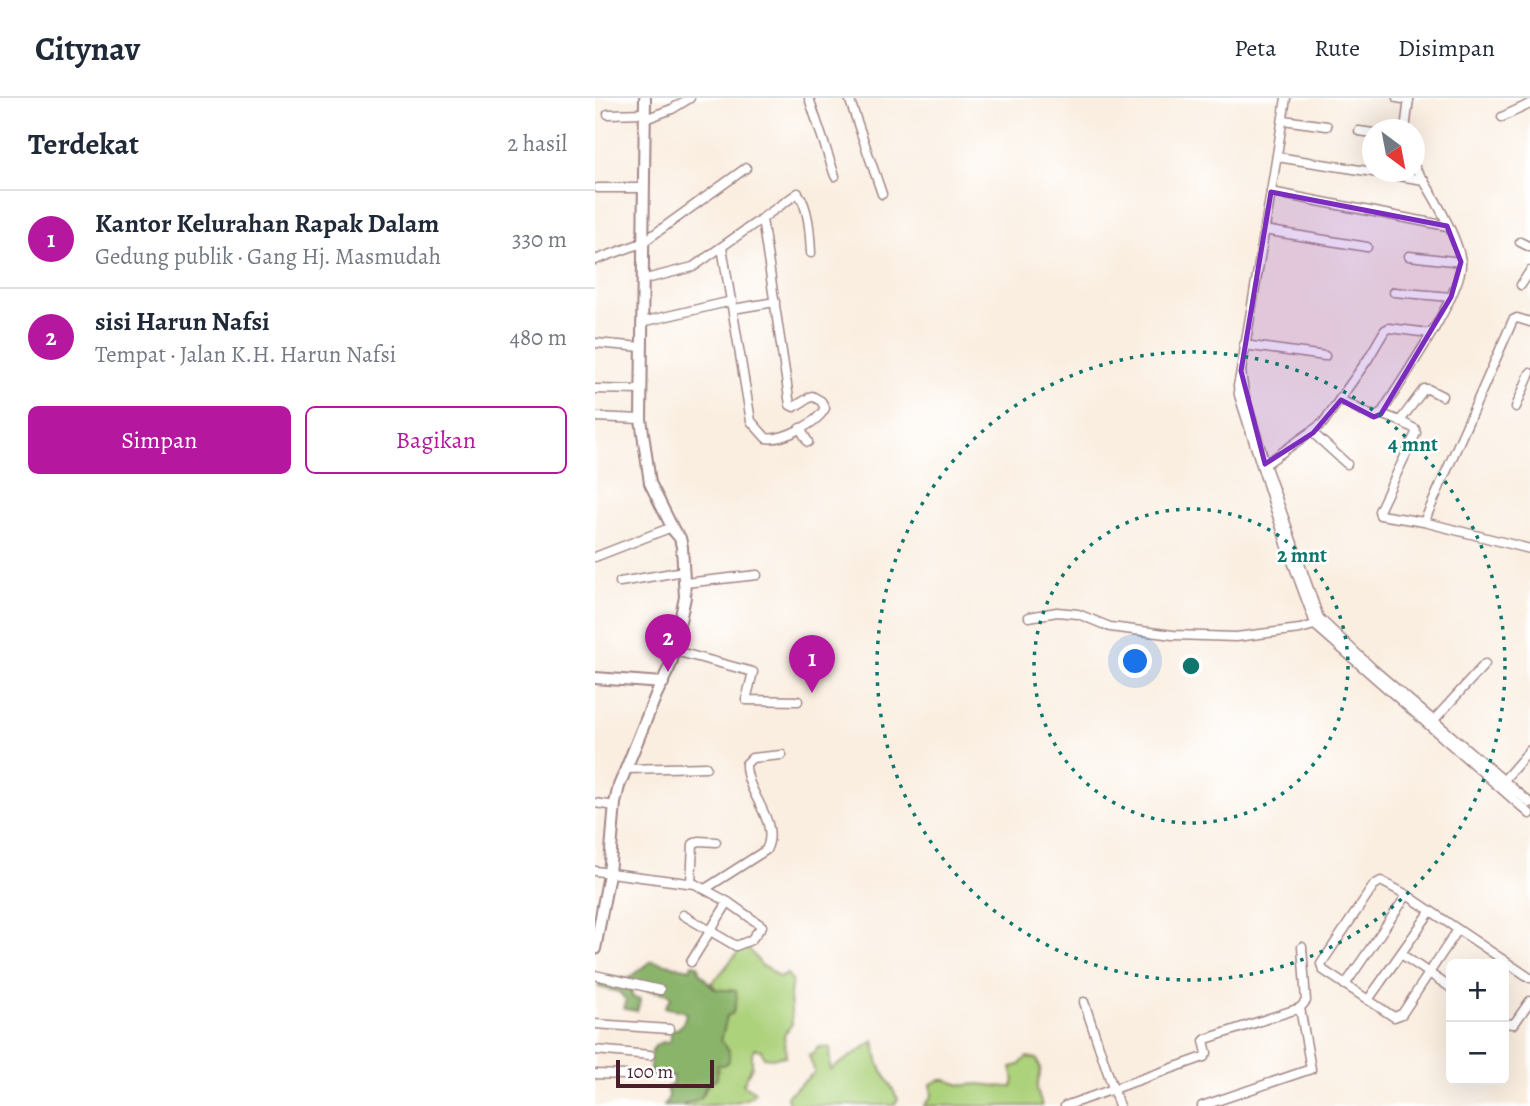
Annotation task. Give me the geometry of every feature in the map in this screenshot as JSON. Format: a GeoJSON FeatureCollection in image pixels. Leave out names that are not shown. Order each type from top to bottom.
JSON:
{"type":"FeatureCollection","features":[{"type":"Feature","properties":{"kind":"main road"},"geometry":{"type":"LineString","coordinates":[[595,949],[609,874],[619,786],[675,651],[683,615],[682,547],[680,538],[650,483],[641,419],[645,98]]}},
{"type":"Feature","properties":{"kind":"main road"},"geometry":{"type":"LineString","coordinates":[[661,682],[682,578]]}},
{"type":"Feature","properties":{"kind":"main road"},"geometry":{"type":"LineString","coordinates":[[599,678],[661,682]]}},
{"type":"Feature","properties":{"kind":"street"},"geometry":{"type":"LineString","coordinates":[[608,114],[645,116],[672,109],[690,98]]}},
{"type":"Feature","properties":{"kind":"street"},"geometry":{"type":"LineString","coordinates":[[809,98],[835,176]]}},
{"type":"Feature","properties":{"kind":"street"},"geometry":{"type":"LineString","coordinates":[[849,98],[882,194]]}},
{"type":"Feature","properties":{"kind":"street"},"geometry":{"type":"LineString","coordinates":[[1286,98],[1244,345],[1242,372],[1264,466],[1319,624],[1530,803]]}},
{"type":"Feature","properties":{"kind":"street"},"geometry":{"type":"LineString","coordinates":[[1397,98],[1409,99],[1406,119]]}},
{"type":"Feature","properties":{"kind":"street"},"geometry":{"type":"LineString","coordinates":[[1502,117],[1530,104]]}},
{"type":"Feature","properties":{"kind":"street"},"geometry":{"type":"LineString","coordinates":[[1283,120],[1327,126]]}},
{"type":"Feature","properties":{"kind":"street"},"geometry":{"type":"LineString","coordinates":[[1277,157],[1362,170]]}},
{"type":"Feature","properties":{"kind":"street"},"geometry":{"type":"LineString","coordinates":[[595,260],[642,243],[746,168]]}},
{"type":"Feature","properties":{"kind":"street"},"geometry":{"type":"LineString","coordinates":[[1341,400],[1374,417],[1381,414],[1458,284],[1461,262],[1447,226],[1424,182]]}},
{"type":"Feature","properties":{"kind":"street"},"geometry":{"type":"LineString","coordinates":[[598,188],[644,188]]}},
{"type":"Feature","properties":{"kind":"street"},"geometry":{"type":"LineString","coordinates":[[1271,192],[1447,226]]}},
{"type":"Feature","properties":{"kind":"street"},"geometry":{"type":"LineString","coordinates":[[642,279],[693,267],[799,193],[807,219],[811,253]]}},
{"type":"Feature","properties":{"kind":"street"},"geometry":{"type":"LineString","coordinates":[[722,247],[751,421],[766,438],[782,438],[820,417],[825,408],[821,401],[812,396],[793,407],[790,405],[762,219]]}},
{"type":"Feature","properties":{"kind":"street"},"geometry":{"type":"LineString","coordinates":[[1264,230],[1367,247]]}},
{"type":"Feature","properties":{"kind":"street"},"geometry":{"type":"LineString","coordinates":[[1520,242],[1530,247]]}},
{"type":"Feature","properties":{"kind":"street"},"geometry":{"type":"LineString","coordinates":[[1409,256],[1461,262]]}},
{"type":"Feature","properties":{"kind":"street"},"geometry":{"type":"LineString","coordinates":[[1521,285],[1530,271]]}},
{"type":"Feature","properties":{"kind":"street"},"geometry":{"type":"LineString","coordinates":[[1394,292],[1451,297]]}},
{"type":"Feature","properties":{"kind":"street"},"geometry":{"type":"LineString","coordinates":[[642,322],[733,305],[775,302]]}},
{"type":"Feature","properties":{"kind":"street"},"geometry":{"type":"LineString","coordinates":[[1424,522],[1513,320],[1517,318],[1530,322]]}},
{"type":"Feature","properties":{"kind":"street"},"geometry":{"type":"LineString","coordinates":[[1264,466],[1313,433],[1323,423],[1341,400],[1384,330],[1389,328],[1429,333]]}},
{"type":"Feature","properties":{"kind":"street"},"geometry":{"type":"LineString","coordinates":[[595,343],[642,347]]}},
{"type":"Feature","properties":{"kind":"street"},"geometry":{"type":"LineString","coordinates":[[1244,345],[1325,356]]}},
{"type":"Feature","properties":{"kind":"street"},"geometry":{"type":"LineString","coordinates":[[1515,407],[1530,373]]}},
{"type":"Feature","properties":{"kind":"street"},"geometry":{"type":"LineString","coordinates":[[595,388],[641,390]]}},
{"type":"Feature","properties":{"kind":"street"},"geometry":{"type":"LineString","coordinates":[[1400,421],[1424,389],[1441,396]]}},
{"type":"Feature","properties":{"kind":"street"},"geometry":{"type":"LineString","coordinates":[[1381,414],[1415,429],[1416,433],[1379,513],[1530,549]]}},
{"type":"Feature","properties":{"kind":"street"},"geometry":{"type":"LineString","coordinates":[[595,417],[641,419]]}},
{"type":"Feature","properties":{"kind":"street"},"geometry":{"type":"LineString","coordinates":[[800,428],[808,442]]}},
{"type":"Feature","properties":{"kind":"street"},"geometry":{"type":"LineString","coordinates":[[1313,433],[1347,464]]}},
{"type":"Feature","properties":{"kind":"street"},"geometry":{"type":"LineString","coordinates":[[595,557],[673,529]]}},
{"type":"Feature","properties":{"kind":"street"},"geometry":{"type":"LineString","coordinates":[[620,582],[757,575]]}},
{"type":"Feature","properties":{"kind":"street"},"geometry":{"type":"LineString","coordinates":[[1029,617],[1057,612],[1078,614],[1109,627],[1173,635],[1236,636],[1319,624],[1434,720],[1507,786],[1530,814]]}},
{"type":"Feature","properties":{"kind":"street"},"geometry":{"type":"LineString","coordinates":[[675,651],[753,671],[746,700],[798,701]]}},
{"type":"Feature","properties":{"kind":"street"},"geometry":{"type":"LineString","coordinates":[[1434,720],[1485,664]]}},
{"type":"Feature","properties":{"kind":"street"},"geometry":{"type":"LineString","coordinates":[[1507,786],[1530,750]]}},
{"type":"Feature","properties":{"kind":"street"},"geometry":{"type":"LineString","coordinates":[[705,889],[766,850],[770,843],[761,806],[748,779],[746,764],[752,758],[782,754]]}},
{"type":"Feature","properties":{"kind":"street"},"geometry":{"type":"LineString","coordinates":[[626,769],[706,767]]}},
{"type":"Feature","properties":{"kind":"street"},"geometry":{"type":"LineString","coordinates":[[595,803],[615,804]]}},
{"type":"Feature","properties":{"kind":"street"},"geometry":{"type":"LineString","coordinates":[[691,883],[693,844],[699,841],[716,842]]}},
{"type":"Feature","properties":{"kind":"street"},"geometry":{"type":"LineString","coordinates":[[595,872],[691,883],[727,902],[761,925],[761,928],[751,940],[736,946],[683,915]]}},
{"type":"Feature","properties":{"kind":"street"},"geometry":{"type":"LineString","coordinates":[[1457,930],[1402,1014],[1397,1017],[1321,967],[1322,961],[1381,881],[1407,895],[1530,978]]}},
{"type":"Feature","properties":{"kind":"street"},"geometry":{"type":"LineString","coordinates":[[1346,985],[1407,895]]}},
{"type":"Feature","properties":{"kind":"street"},"geometry":{"type":"LineString","coordinates":[[691,962],[727,902]]}},
{"type":"Feature","properties":{"kind":"street"},"geometry":{"type":"LineString","coordinates":[[1368,1000],[1430,912]]}},
{"type":"Feature","properties":{"kind":"street"},"geometry":{"type":"LineString","coordinates":[[1065,1106],[1204,1057],[1207,1053],[1206,1039],[1299,1008],[1306,1001],[1302,947]]}},
{"type":"Feature","properties":{"kind":"street"},"geometry":{"type":"LineString","coordinates":[[1401,954],[1446,985]]}},
{"type":"Feature","properties":{"kind":"street"},"geometry":{"type":"LineString","coordinates":[[595,975],[660,990]]}},
{"type":"Feature","properties":{"kind":"street"},"geometry":{"type":"LineString","coordinates":[[1509,1024],[1514,1024],[1530,1001]]}},
{"type":"Feature","properties":{"kind":"street"},"geometry":{"type":"LineString","coordinates":[[1084,1002],[1119,1106]]}},
{"type":"Feature","properties":{"kind":"street"},"geometry":{"type":"LineString","coordinates":[[1202,1106],[1311,1069],[1299,1008]]}},
{"type":"Feature","properties":{"kind":"street"},"geometry":{"type":"LineString","coordinates":[[595,1024],[669,1029]]}},
{"type":"Feature","properties":{"kind":"street"},"geometry":{"type":"LineString","coordinates":[[595,1050],[650,1055]]}},
{"type":"Feature","properties":{"kind":"street"},"geometry":{"type":"LineString","coordinates":[[595,1074],[625,1075]]}},
{"type":"Feature","properties":{"kind":"highlighted area"},"geometry":{"type":"Polygon","coordinates":[[[1271,192],[1447,226],[1461,262],[1451,297],[1381,414],[1374,417],[1341,400],[1313,433],[1265,464],[1241,371],[1271,192]]]}},
{"type":"Feature","properties":{"kind":"green space"},"geometry":{"type":"Polygon","coordinates":[[[746,945],[762,966],[779,978],[787,974],[792,980],[792,1024],[784,1035],[786,1056],[764,1057],[761,1050],[755,1048],[752,1053],[752,1066],[743,1084],[755,1092],[750,1097],[733,1103],[680,1106],[701,1098],[718,1064],[729,1051],[721,1041],[727,1015],[733,1013],[737,998],[731,990],[718,991],[711,983],[746,945]]]}},
{"type":"Feature","properties":{"kind":"green space"},"geometry":{"type":"Polygon","coordinates":[[[652,961],[690,969],[692,964],[698,965],[699,972],[714,989],[736,991],[733,1013],[727,1016],[721,1041],[729,1051],[729,1061],[718,1065],[717,1079],[706,1085],[701,1098],[680,1106],[664,1106],[669,1097],[666,1088],[672,1085],[673,1076],[653,1075],[650,1072],[650,1062],[657,1044],[671,1039],[670,1030],[661,1029],[678,1029],[686,1013],[665,1007],[671,998],[669,994],[635,987],[631,989],[632,997],[641,999],[637,1011],[624,1009],[626,1000],[619,992],[599,987],[598,980],[601,976],[627,979],[652,961]]]}},
{"type":"Feature","properties":{"kind":"green space"},"geometry":{"type":"Polygon","coordinates":[[[874,1041],[879,1065],[898,1099],[894,1105],[789,1106],[787,1096],[815,1072],[809,1055],[818,1047],[830,1048],[830,1070],[874,1041]]]}},
{"type":"Feature","properties":{"kind":"green space"},"geometry":{"type":"Polygon","coordinates":[[[1027,1057],[1037,1059],[1039,1064],[1037,1088],[1042,1106],[924,1106],[932,1096],[931,1084],[941,1080],[964,1085],[1012,1087],[1014,1079],[1011,1067],[1019,1065],[1027,1057]]]}},
{"type":"Feature","properties":{"kind":"place","name":"sisi Harun Nafsi"},"geometry":{"type":"Point","coordinates":[668,672]}},
{"type":"Feature","properties":{"kind":"place","name":"Kantor Kelurahan Rapak Dalam"},"geometry":{"type":"Point","coordinates":[812,693]}}]}
